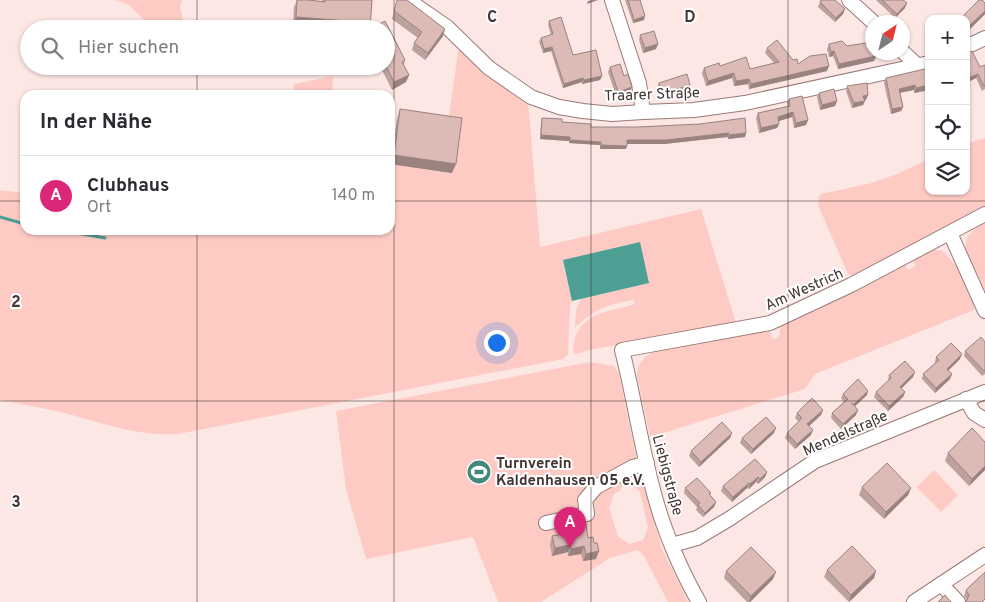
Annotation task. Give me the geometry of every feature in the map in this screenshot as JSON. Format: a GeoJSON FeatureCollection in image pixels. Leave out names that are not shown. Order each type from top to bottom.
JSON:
{"type":"FeatureCollection","features":[{"type":"Feature","properties":{"kind":"street","name":"Traarer Straße"},"geometry":{"type":"LineString","coordinates":[[408,0],[447,27],[489,68],[531,97],[559,107],[583,111],[612,114],[694,110],[745,103],[924,64]]}},
{"type":"Feature","properties":{"kind":"street"},"geometry":{"type":"LineString","coordinates":[[612,0],[639,83],[643,112]]}},
{"type":"Feature","properties":{"kind":"street"},"geometry":{"type":"LineString","coordinates":[[849,0],[865,15]]}},
{"type":"Feature","properties":{"kind":"street"},"geometry":{"type":"LineString","coordinates":[[970,45],[985,38]]}},
{"type":"Feature","properties":{"kind":"street"},"geometry":{"type":"LineString","coordinates":[[910,56],[924,64]]}},
{"type":"Feature","properties":{"kind":"street","name":"Am Westrich"},"geometry":{"type":"LineString","coordinates":[[622,350],[770,323],[851,285],[985,214]]}},
{"type":"Feature","properties":{"kind":"street"},"geometry":{"type":"LineString","coordinates":[[950,233],[985,311]]}},
{"type":"Feature","properties":{"kind":"street","name":"Liebigstraße"},"geometry":{"type":"LineString","coordinates":[[622,350],[657,504],[672,545],[692,591],[699,602]]}},
{"type":"Feature","properties":{"kind":"street","name":"Mendelstraße"},"geometry":{"type":"LineString","coordinates":[[672,545],[697,538],[729,519],[815,461],[985,392]]}},
{"type":"Feature","properties":{"kind":"street"},"geometry":{"type":"LineString","coordinates":[[966,399],[974,414],[985,420]]}},
{"type":"Feature","properties":{"kind":"street"},"geometry":{"type":"LineString","coordinates":[[546,523],[587,514],[585,500],[596,487],[632,467],[647,463]]}},
{"type":"Feature","properties":{"kind":"street"},"geometry":{"type":"LineString","coordinates":[[914,602],[985,554]]}},
{"type":"Feature","properties":{"kind":"street"},"geometry":{"type":"LineString","coordinates":[[941,584],[958,602]]}},
{"type":"Feature","properties":{"kind":"shaded area"},"geometry":{"type":"Polygon","coordinates":[[[116,0],[182,0],[180,7],[183,20],[144,20],[129,5],[116,0]]]}},
{"type":"Feature","properties":{"kind":"shaded area"},"geometry":{"type":"Polygon","coordinates":[[[459,45],[528,100],[540,247],[701,209],[736,323],[576,354],[573,352],[575,339],[579,329],[586,322],[594,316],[635,304],[633,300],[608,306],[595,312],[575,327],[576,310],[581,299],[649,283],[563,260],[572,301],[570,306],[568,355],[563,359],[178,434],[135,431],[65,413],[0,400],[0,190],[20,192],[20,235],[395,235],[395,146],[445,145],[459,45]]]}},
{"type":"Feature","properties":{"kind":"shaded area"},"geometry":{"type":"Polygon","coordinates":[[[333,76],[332,90],[293,90],[294,84],[333,76]]]}},
{"type":"Feature","properties":{"kind":"shaded area"},"geometry":{"type":"Polygon","coordinates":[[[985,138],[985,208],[852,276],[848,274],[818,205],[821,194],[872,183],[925,161],[925,195],[970,195],[970,143],[985,138]]]}},
{"type":"Feature","properties":{"kind":"shaded area"},"geometry":{"type":"Polygon","coordinates":[[[985,222],[985,291],[966,250],[966,241],[970,233],[985,222]]]}},
{"type":"Feature","properties":{"kind":"shaded area"},"geometry":{"type":"Polygon","coordinates":[[[935,250],[946,254],[957,267],[973,299],[974,310],[815,374],[805,389],[650,437],[637,376],[638,367],[645,357],[657,350],[678,348],[765,328],[770,328],[771,337],[775,339],[779,336],[781,326],[819,309],[904,264],[908,270],[916,266],[913,260],[935,250]]]}},
{"type":"Feature","properties":{"kind":"shaded area","name":"Turnverein Kaldenhausen 05 e.V."},"geometry":{"type":"Polygon","coordinates":[[[590,362],[614,366],[619,374],[637,461],[626,476],[620,491],[614,494],[609,508],[618,536],[629,544],[643,540],[648,528],[640,492],[633,486],[639,469],[662,549],[688,602],[668,602],[644,556],[638,550],[610,558],[541,602],[498,602],[473,537],[366,559],[346,489],[336,411],[590,362]]]}},
{"type":"Feature","properties":{"kind":"shaded area"},"geometry":{"type":"Polygon","coordinates":[[[934,470],[958,495],[941,512],[917,487],[934,470]]]}},
{"type":"Feature","properties":{"kind":"water"},"geometry":{"type":"Polygon","coordinates":[[[640,242],[649,283],[572,301],[563,260],[640,242]]]}},
{"type":"Feature","properties":{"kind":"building"},"geometry":{"type":"Polygon","coordinates":[[[297,0],[325,2],[325,0],[372,0],[371,20],[296,17],[297,0]]]}},
{"type":"Feature","properties":{"kind":"building"},"geometry":{"type":"Polygon","coordinates":[[[397,0],[407,0],[445,29],[428,53],[414,43],[422,32],[394,11],[397,0]]]}},
{"type":"Feature","properties":{"kind":"building"},"geometry":{"type":"Polygon","coordinates":[[[628,0],[640,0],[645,16],[634,20],[628,0]]]}},
{"type":"Feature","properties":{"kind":"building"},"geometry":{"type":"Polygon","coordinates":[[[821,0],[835,0],[845,9],[836,18],[820,2],[821,0]]]}},
{"type":"Feature","properties":{"kind":"building"},"geometry":{"type":"Polygon","coordinates":[[[882,0],[903,0],[907,3],[897,14],[882,0]]]}},
{"type":"Feature","properties":{"kind":"building"},"geometry":{"type":"Polygon","coordinates":[[[979,0],[985,3],[985,11],[970,25],[970,15],[964,15],[979,0]]]}},
{"type":"Feature","properties":{"kind":"building"},"geometry":{"type":"Polygon","coordinates":[[[561,17],[573,55],[596,50],[602,76],[584,80],[583,78],[564,84],[552,47],[544,49],[541,38],[553,34],[549,21],[561,17]]]}},
{"type":"Feature","properties":{"kind":"building"},"geometry":{"type":"Polygon","coordinates":[[[654,31],[658,44],[645,48],[640,35],[654,31]]]}},
{"type":"Feature","properties":{"kind":"building"},"geometry":{"type":"Polygon","coordinates":[[[395,40],[405,60],[402,62],[409,75],[394,82],[390,75],[395,75],[395,40]]]}},
{"type":"Feature","properties":{"kind":"building"},"geometry":{"type":"Polygon","coordinates":[[[777,40],[793,60],[797,59],[798,64],[810,56],[826,54],[829,66],[751,84],[749,79],[736,81],[734,73],[708,81],[704,68],[719,63],[720,66],[746,57],[750,69],[779,62],[767,48],[777,40]]]}},
{"type":"Feature","properties":{"kind":"building"},"geometry":{"type":"Polygon","coordinates":[[[842,41],[847,46],[865,43],[865,58],[839,64],[834,51],[831,52],[829,44],[842,41]]]}},
{"type":"Feature","properties":{"kind":"building"},"geometry":{"type":"Polygon","coordinates":[[[972,51],[980,67],[985,65],[984,86],[978,74],[970,77],[970,52],[972,51]]]}},
{"type":"Feature","properties":{"kind":"building"},"geometry":{"type":"Polygon","coordinates":[[[620,64],[624,76],[628,74],[632,87],[618,92],[610,67],[620,64]]]}},
{"type":"Feature","properties":{"kind":"building"},"geometry":{"type":"Polygon","coordinates":[[[925,69],[925,86],[916,88],[915,85],[899,89],[903,107],[892,109],[886,78],[925,69]]]}},
{"type":"Feature","properties":{"kind":"building"},"geometry":{"type":"Polygon","coordinates":[[[687,74],[690,85],[662,94],[659,83],[687,74]]]}},
{"type":"Feature","properties":{"kind":"building"},"geometry":{"type":"Polygon","coordinates":[[[867,83],[868,95],[863,96],[865,101],[854,103],[847,86],[867,83]]]}},
{"type":"Feature","properties":{"kind":"building"},"geometry":{"type":"Polygon","coordinates":[[[834,89],[837,101],[822,105],[819,93],[834,89]]]}},
{"type":"Feature","properties":{"kind":"building"},"geometry":{"type":"Polygon","coordinates":[[[802,96],[808,120],[796,123],[793,112],[778,117],[779,124],[761,128],[758,113],[790,106],[789,99],[802,96]]]}},
{"type":"Feature","properties":{"kind":"building"},"geometry":{"type":"Polygon","coordinates":[[[400,109],[462,118],[456,164],[395,155],[400,109]]]}},
{"type":"Feature","properties":{"kind":"building"},"geometry":{"type":"Polygon","coordinates":[[[542,118],[562,119],[562,122],[591,124],[591,127],[638,127],[700,124],[745,118],[746,133],[666,140],[627,140],[627,146],[601,145],[601,142],[570,140],[570,137],[541,135],[542,118]]]}},
{"type":"Feature","properties":{"kind":"building"},"geometry":{"type":"Polygon","coordinates":[[[981,337],[985,342],[984,371],[965,351],[981,337]]]}},
{"type":"Feature","properties":{"kind":"building"},"geometry":{"type":"Polygon","coordinates":[[[951,343],[962,354],[947,369],[952,374],[936,388],[923,374],[939,360],[936,357],[951,343]]]}},
{"type":"Feature","properties":{"kind":"building"},"geometry":{"type":"Polygon","coordinates":[[[905,361],[915,372],[900,387],[905,392],[889,406],[876,392],[891,378],[889,375],[905,361]]]}},
{"type":"Feature","properties":{"kind":"building"},"geometry":{"type":"Polygon","coordinates":[[[858,379],[868,391],[853,405],[858,410],[843,424],[832,413],[848,399],[843,394],[858,379]]]}},
{"type":"Feature","properties":{"kind":"building"},"geometry":{"type":"Polygon","coordinates":[[[812,398],[823,410],[807,424],[813,430],[797,444],[787,433],[802,418],[797,413],[812,398]]]}},
{"type":"Feature","properties":{"kind":"building"},"geometry":{"type":"Polygon","coordinates":[[[766,417],[776,428],[753,449],[742,438],[766,417]]]}},
{"type":"Feature","properties":{"kind":"building"},"geometry":{"type":"Polygon","coordinates":[[[722,422],[732,433],[701,462],[691,451],[722,422]]]}},
{"type":"Feature","properties":{"kind":"building"},"geometry":{"type":"Polygon","coordinates":[[[972,428],[985,442],[985,466],[972,479],[948,453],[972,428]]]}},
{"type":"Feature","properties":{"kind":"building"},"geometry":{"type":"Polygon","coordinates":[[[755,459],[767,472],[760,479],[758,477],[749,483],[733,497],[723,486],[755,459]]]}},
{"type":"Feature","properties":{"kind":"building"},"geometry":{"type":"Polygon","coordinates":[[[887,463],[911,488],[886,512],[862,487],[887,463]]]}},
{"type":"Feature","properties":{"kind":"building"},"geometry":{"type":"Polygon","coordinates":[[[697,478],[711,493],[709,494],[716,502],[705,513],[698,505],[700,503],[685,488],[697,478]]]}},
{"type":"Feature","properties":{"kind":"building"},"geometry":{"type":"Polygon","coordinates":[[[586,524],[588,538],[593,537],[599,551],[586,554],[584,546],[571,549],[570,545],[555,548],[552,536],[568,533],[567,527],[586,524]]]}},
{"type":"Feature","properties":{"kind":"building"},"geometry":{"type":"Polygon","coordinates":[[[852,546],[876,571],[851,595],[827,570],[852,546]]]}},
{"type":"Feature","properties":{"kind":"building"},"geometry":{"type":"Polygon","coordinates":[[[751,547],[776,572],[751,596],[726,571],[751,547]]]}},
{"type":"Feature","properties":{"kind":"building"},"geometry":{"type":"Polygon","coordinates":[[[985,572],[985,599],[982,602],[966,602],[969,595],[966,590],[985,572]]]}},
{"type":"Feature","properties":{"kind":"building"},"geometry":{"type":"Polygon","coordinates":[[[945,595],[951,602],[938,602],[945,595]]]}},
{"type":"Feature","properties":{"kind":"waterway"},"geometry":{"type":"LineString","coordinates":[[0,217],[20,223]]}},
{"type":"Feature","properties":{"kind":"waterway"},"geometry":{"type":"LineString","coordinates":[[88,235],[105,238]]}},
{"type":"Feature","properties":{"kind":"place","name":"Turnverein Kaldenhausen 05 e.V."},"geometry":{"type":"Point","coordinates":[479,472]}},
{"type":"Feature","properties":{"kind":"place","name":"Clubhaus"},"geometry":{"type":"Point","coordinates":[570,548]}}]}
